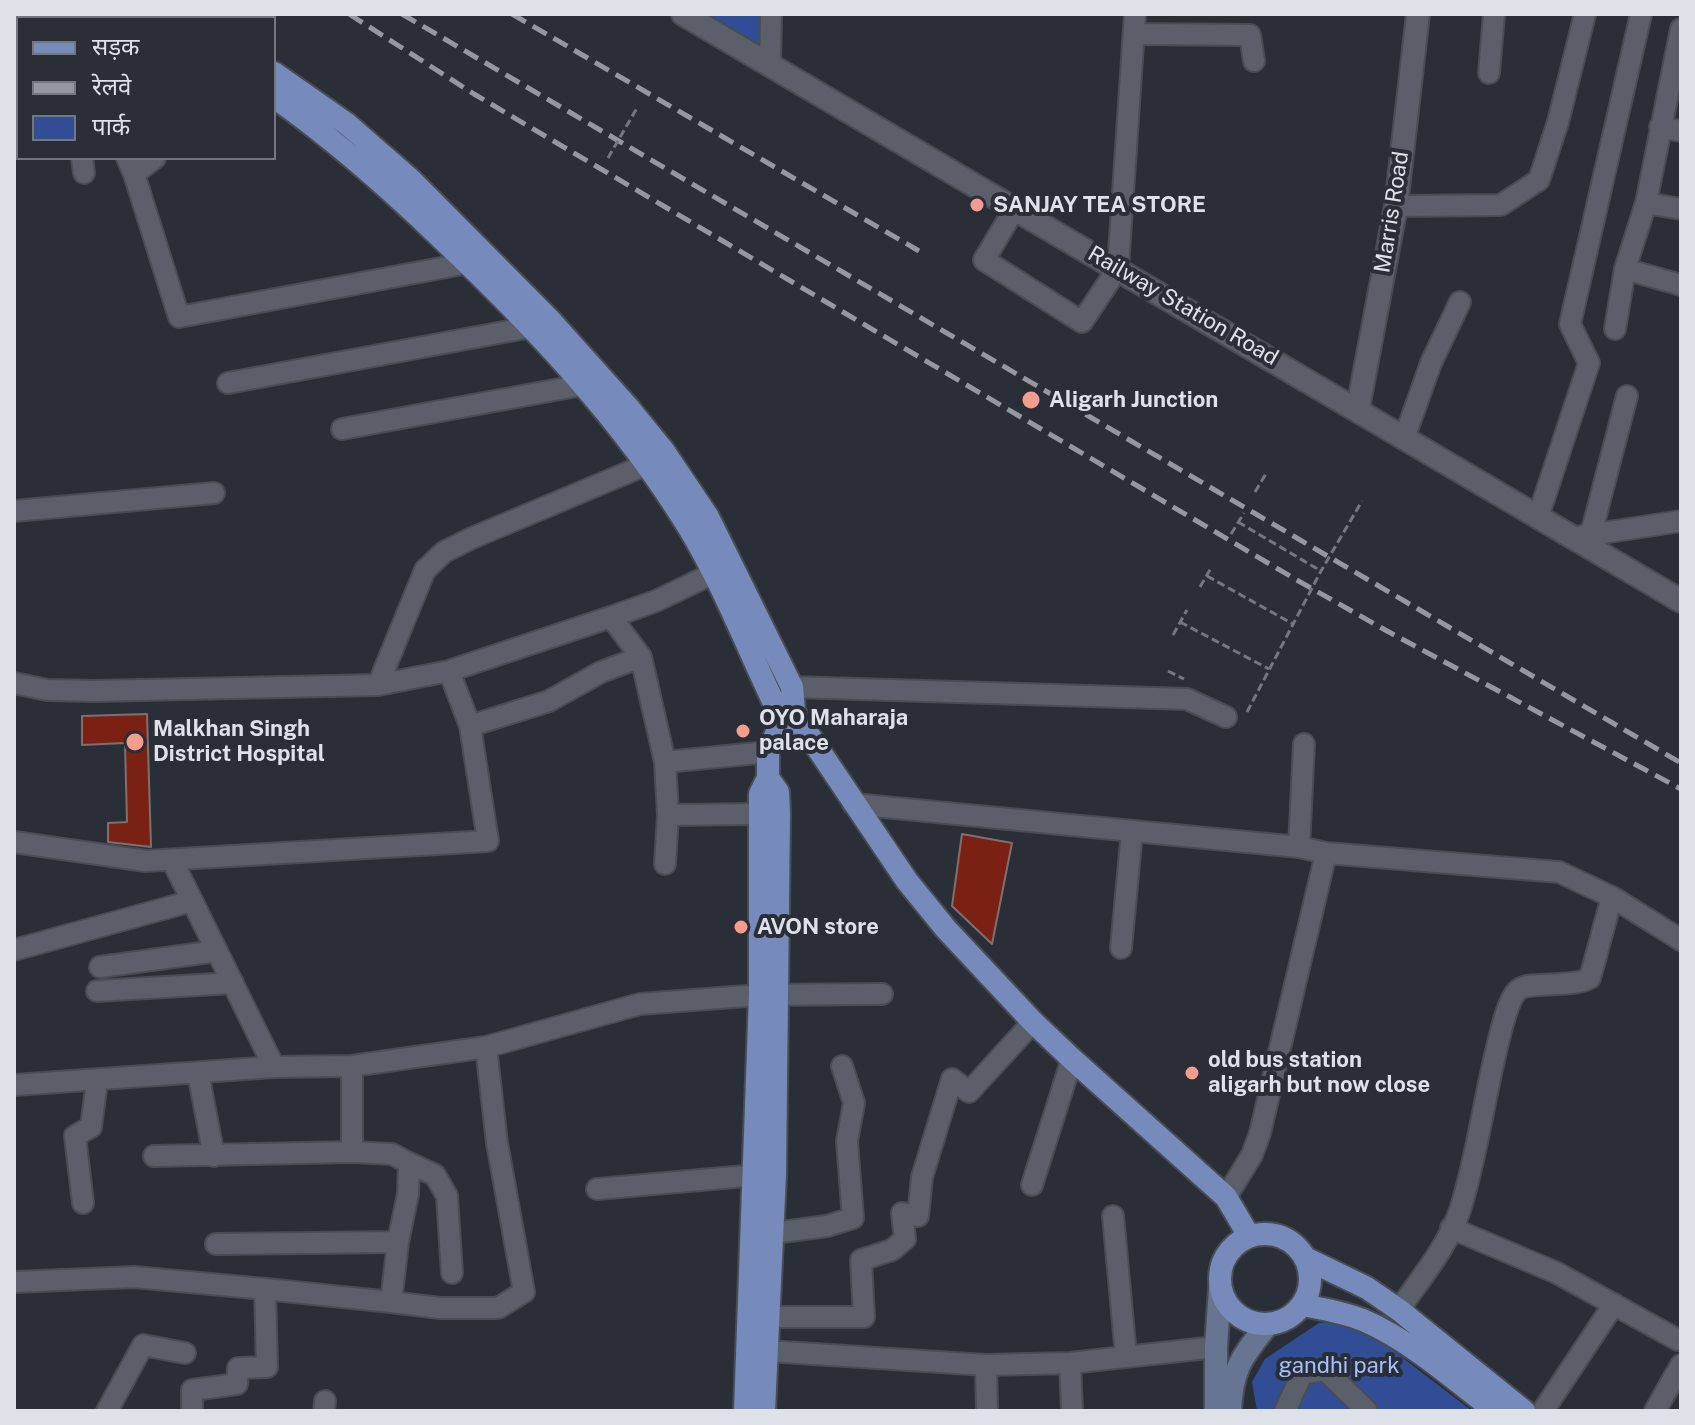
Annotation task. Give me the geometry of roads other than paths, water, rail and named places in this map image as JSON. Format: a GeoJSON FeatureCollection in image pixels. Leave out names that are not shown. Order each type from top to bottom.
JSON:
{"type":"FeatureCollection","features":[{"type":"Feature","properties":{"kind":"main road"},"geometry":{"type":"LineString","coordinates":[[276,74],[347,124],[428,211],[550,320],[663,450],[708,517],[792,687],[796,715],[907,881],[946,929],[1033,1022],[1226,1197],[1249,1236]]}},
{"type":"Feature","properties":{"kind":"main road"},"geometry":{"type":"LineString","coordinates":[[276,98],[428,211],[468,263],[582,385],[648,464],[714,573],[774,703],[796,715]]}},
{"type":"Feature","properties":{"kind":"main road"},"geometry":{"type":"LineString","coordinates":[[769,871],[760,794],[768,778],[768,752],[776,734],[796,715]]}},
{"type":"Feature","properties":{"kind":"main road"},"geometry":{"type":"LineString","coordinates":[[764,1411],[757,1350],[764,1174],[769,871],[778,792],[768,778]]}},
{"type":"Feature","properties":{"kind":"main road"},"geometry":{"type":"LineString","coordinates":[[745,1411],[757,1350],[768,1317],[774,1233],[764,1174]]}},
{"type":"Feature","properties":{"kind":"main road"},"geometry":{"type":"LineString","coordinates":[[1216,1411],[1219,1276],[1228,1252],[1249,1236],[1261,1233],[1281,1235],[1297,1246],[1305,1258],[1310,1282],[1303,1305],[1280,1321],[1268,1324],[1243,1318],[1232,1311],[1220,1288]]}},
{"type":"Feature","properties":{"kind":"main road"},"geometry":{"type":"LineString","coordinates":[[1305,1258],[1367,1288],[1399,1310],[1524,1411]]}},
{"type":"Feature","properties":{"kind":"main road"},"geometry":{"type":"LineString","coordinates":[[1303,1305],[1338,1311],[1364,1320],[1393,1336],[1495,1411]]}},
{"type":"Feature","properties":{"kind":"main road"},"geometry":{"type":"LineString","coordinates":[[1230,1411],[1231,1386],[1240,1361],[1268,1324]]}},
{"type":"Feature","properties":{"kind":"street","name":"Railway Station Road"},"geometry":{"type":"LineString","coordinates":[[683,14],[1358,408],[1538,517],[1583,536],[1681,601]]}},
{"type":"Feature","properties":{"kind":"street"},"geometry":{"type":"LineString","coordinates":[[770,66],[771,14]]}},
{"type":"Feature","properties":{"kind":"street","name":"Marris Road"},"geometry":{"type":"LineString","coordinates":[[1358,408],[1396,206],[1418,14]]}},
{"type":"Feature","properties":{"kind":"street"},"geometry":{"type":"LineString","coordinates":[[1489,73],[1494,14]]}},
{"type":"Feature","properties":{"kind":"street"},"geometry":{"type":"LineString","coordinates":[[1396,206],[1501,205],[1539,180],[1558,122],[1585,14]]}},
{"type":"Feature","properties":{"kind":"street"},"geometry":{"type":"LineString","coordinates":[[1538,517],[1589,363],[1570,324],[1641,14]]}},
{"type":"Feature","properties":{"kind":"street"},"geometry":{"type":"LineString","coordinates":[[1015,208],[984,260],[1082,322],[1118,268],[1135,24],[1250,35],[1254,61]]}},
{"type":"Feature","properties":{"kind":"street"},"geometry":{"type":"LineString","coordinates":[[1615,329],[1625,269],[1671,129],[1681,29]]}},
{"type":"Feature","properties":{"kind":"street"},"geometry":{"type":"LineString","coordinates":[[131,166],[179,317],[468,263]]}},
{"type":"Feature","properties":{"kind":"street"},"geometry":{"type":"LineString","coordinates":[[1646,203],[1681,209]]}},
{"type":"Feature","properties":{"kind":"street"},"geometry":{"type":"LineString","coordinates":[[1625,269],[1681,285]]}},
{"type":"Feature","properties":{"kind":"street"},"geometry":{"type":"LineString","coordinates":[[1405,436],[1431,363],[1460,302]]}},
{"type":"Feature","properties":{"kind":"street"},"geometry":{"type":"LineString","coordinates":[[228,383],[531,327]]}},
{"type":"Feature","properties":{"kind":"street"},"geometry":{"type":"LineString","coordinates":[[342,429],[582,385]]}},
{"type":"Feature","properties":{"kind":"street"},"geometry":{"type":"LineString","coordinates":[[1627,396],[1583,536],[1681,521]]}},
{"type":"Feature","properties":{"kind":"street"},"geometry":{"type":"LineString","coordinates":[[378,685],[425,570],[444,552],[648,464]]}},
{"type":"Feature","properties":{"kind":"street"},"geometry":{"type":"LineString","coordinates":[[14,511],[214,493]]}},
{"type":"Feature","properties":{"kind":"street"},"geometry":{"type":"LineString","coordinates":[[14,683],[47,690],[94,691],[378,685],[449,671],[611,617],[656,601],[714,573]]}},
{"type":"Feature","properties":{"kind":"street"},"geometry":{"type":"LineString","coordinates":[[611,617],[641,657],[665,762],[668,815],[665,864]]}},
{"type":"Feature","properties":{"kind":"street"},"geometry":{"type":"LineString","coordinates":[[470,726],[549,701],[601,672],[641,657]]}},
{"type":"Feature","properties":{"kind":"street"},"geometry":{"type":"LineString","coordinates":[[14,842],[146,861],[488,841],[470,726],[449,671]]}},
{"type":"Feature","properties":{"kind":"street"},"geometry":{"type":"LineString","coordinates":[[792,687],[1187,699],[1226,717]]}},
{"type":"Feature","properties":{"kind":"street"},"geometry":{"type":"LineString","coordinates":[[1299,847],[1304,744]]}},
{"type":"Feature","properties":{"kind":"street"},"geometry":{"type":"LineString","coordinates":[[665,762],[768,752]]}},
{"type":"Feature","properties":{"kind":"street"},"geometry":{"type":"LineString","coordinates":[[853,804],[1299,847],[1326,853],[1559,872],[1612,897],[1681,940]]}},
{"type":"Feature","properties":{"kind":"street"},"geometry":{"type":"LineString","coordinates":[[668,815],[762,814]]}},
{"type":"Feature","properties":{"kind":"street"},"geometry":{"type":"LineString","coordinates":[[1121,948],[1132,832]]}},
{"type":"Feature","properties":{"kind":"street"},"geometry":{"type":"LineString","coordinates":[[1226,1197],[1252,1155],[1260,1133],[1326,853]]}},
{"type":"Feature","properties":{"kind":"street"},"geometry":{"type":"LineString","coordinates":[[172,860],[274,1067]]}},
{"type":"Feature","properties":{"kind":"street"},"geometry":{"type":"LineString","coordinates":[[1399,1310],[1459,1212],[1499,1039],[1511,1001],[1519,990],[1530,986],[1581,983],[1590,978],[1612,897]]}},
{"type":"Feature","properties":{"kind":"street"},"geometry":{"type":"LineString","coordinates":[[14,950],[192,901]]}},
{"type":"Feature","properties":{"kind":"street"},"geometry":{"type":"LineString","coordinates":[[100,967],[217,951]]}},
{"type":"Feature","properties":{"kind":"street"},"geometry":{"type":"LineString","coordinates":[[97,991],[233,983]]}},
{"type":"Feature","properties":{"kind":"street"},"geometry":{"type":"LineString","coordinates":[[14,1085],[274,1067],[352,1066],[486,1047],[640,1004],[768,995],[882,994]]}},
{"type":"Feature","properties":{"kind":"street"},"geometry":{"type":"LineString","coordinates":[[768,1317],[864,1317],[861,1260],[892,1250],[905,1239],[902,1213],[918,1216],[922,1177],[952,1079],[969,1092],[1033,1022]]}},
{"type":"Feature","properties":{"kind":"street"},"geometry":{"type":"LineString","coordinates":[[14,1282],[134,1277],[440,1308],[498,1308],[524,1292],[497,1143],[486,1047]]}},
{"type":"Feature","properties":{"kind":"street"},"geometry":{"type":"LineString","coordinates":[[1032,1185],[1072,1059]]}},
{"type":"Feature","properties":{"kind":"street"},"geometry":{"type":"LineString","coordinates":[[352,1066],[352,1152]]}},
{"type":"Feature","properties":{"kind":"street"},"geometry":{"type":"LineString","coordinates":[[774,1233],[827,1226],[853,1218],[847,1141],[854,1103],[842,1066]]}},
{"type":"Feature","properties":{"kind":"street"},"geometry":{"type":"LineString","coordinates":[[198,1073],[214,1156]]}},
{"type":"Feature","properties":{"kind":"street"},"geometry":{"type":"LineString","coordinates":[[83,1203],[75,1136],[91,1127],[97,1081]]}},
{"type":"Feature","properties":{"kind":"street"},"geometry":{"type":"LineString","coordinates":[[154,1156],[392,1154],[435,1175],[447,1196],[452,1273]]}},
{"type":"Feature","properties":{"kind":"street"},"geometry":{"type":"LineString","coordinates":[[391,1302],[398,1242],[408,1194],[409,1163]]}},
{"type":"Feature","properties":{"kind":"street"},"geometry":{"type":"LineString","coordinates":[[597,1189],[764,1174]]}},
{"type":"Feature","properties":{"kind":"street"},"geometry":{"type":"LineString","coordinates":[[1113,1216],[1126,1355]]}},
{"type":"Feature","properties":{"kind":"street"},"geometry":{"type":"LineString","coordinates":[[1451,1228],[1557,1273],[1678,1340]]}},
{"type":"Feature","properties":{"kind":"street"},"geometry":{"type":"LineString","coordinates":[[216,1244],[398,1242]]}},
{"type":"Feature","properties":{"kind":"street"},"geometry":{"type":"LineString","coordinates":[[192,1411],[192,1390],[237,1384],[238,1368],[267,1367],[265,1289]]}},
{"type":"Feature","properties":{"kind":"street"},"geometry":{"type":"LineString","coordinates":[[1543,1411],[1614,1304]]}},
{"type":"Feature","properties":{"kind":"street"},"geometry":{"type":"LineString","coordinates":[[107,1411],[143,1345],[185,1353]]}},
{"type":"Feature","properties":{"kind":"street"},"geometry":{"type":"LineString","coordinates":[[757,1350],[986,1365],[1070,1363],[1216,1347]]}},
{"type":"Feature","properties":{"kind":"street"},"geometry":{"type":"LineString","coordinates":[[1070,1363],[1072,1411]]}},
{"type":"Feature","properties":{"kind":"street"},"geometry":{"type":"LineString","coordinates":[[986,1365],[987,1411]]}},
{"type":"Feature","properties":{"kind":"street"},"geometry":{"type":"LineString","coordinates":[[1655,1411],[1681,1365]]}},
{"type":"Feature","properties":{"kind":"street"},"geometry":{"type":"LineString","coordinates":[[1285,1411],[1302,1374],[1325,1370],[1367,1411]]}},
{"type":"Feature","properties":{"kind":"railway"},"geometry":{"type":"LineString","coordinates":[[349,14],[474,94],[1295,579],[1681,789]]}},
{"type":"Feature","properties":{"kind":"railway"},"geometry":{"type":"LineString","coordinates":[[402,14],[1681,763]]}},
{"type":"Feature","properties":{"kind":"railway"},"geometry":{"type":"LineString","coordinates":[[512,14],[919,251]]}},
{"type":"Feature","properties":{"kind":"place","name":"SANJAY TEA STORE"},"geometry":{"type":"Point","coordinates":[977,205]}},
{"type":"Feature","properties":{"kind":"place","name":"Aligarh Junction"},"geometry":{"type":"Point","coordinates":[1031,400]}},
{"type":"Feature","properties":{"kind":"place","name":"OYO Maharaja palace"},"geometry":{"type":"Point","coordinates":[743,731]}},
{"type":"Feature","properties":{"kind":"place","name":"Malkhan Singh District Hospital"},"geometry":{"type":"Point","coordinates":[135,742]}},
{"type":"Feature","properties":{"kind":"place","name":"AVON store"},"geometry":{"type":"Point","coordinates":[741,927]}},
{"type":"Feature","properties":{"kind":"place","name":"old bus station aligarh but now close"},"geometry":{"type":"Point","coordinates":[1192,1073]}},
{"type":"Feature","properties":{"kind":"park label","name":"gandhi park"},"geometry":{"type":"Point","coordinates":[1339,1366]}}]}
